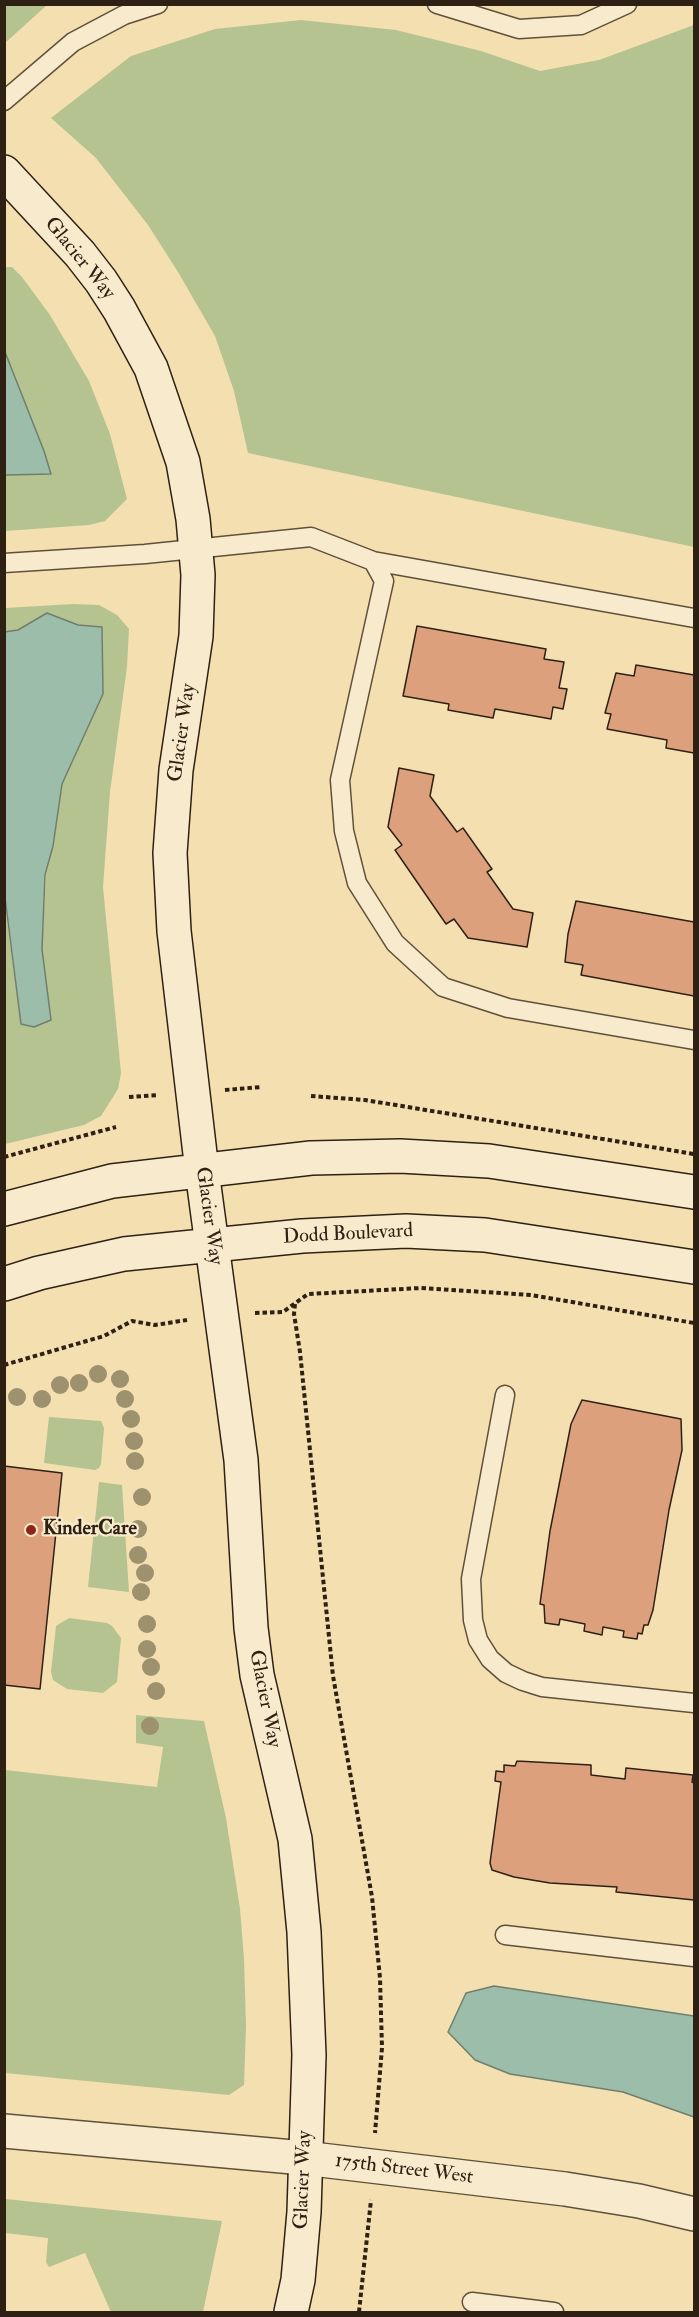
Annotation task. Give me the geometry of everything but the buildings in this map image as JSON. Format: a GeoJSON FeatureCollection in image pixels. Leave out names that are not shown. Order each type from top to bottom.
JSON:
{"type":"FeatureCollection","features":[{"type":"Feature","properties":{"kind":"street","name":"Glacier Way"},"geometry":{"type":"LineString","coordinates":[[4,172],[101,280],[151,368],[183,462],[195,548],[198,575],[196,636],[176,770],[170,853],[174,931],[202,1171],[241,1460],[251,1629],[257,1675],[295,1839],[302,1909],[309,2055],[304,2212],[298,2280],[291,2313]]}},
{"type":"Feature","properties":{"kind":"street"},"geometry":{"type":"LineString","coordinates":[[4,1209],[108,1182],[311,1158],[400,1156],[489,1161],[694,1192]]}},
{"type":"Feature","properties":{"kind":"street","name":"Dodd Boulevard"},"geometry":{"type":"LineString","coordinates":[[4,1284],[39,1273],[124,1254],[316,1235],[417,1232],[485,1235],[694,1267]]}},
{"type":"Feature","properties":{"kind":"street","name":"175th Street West"},"geometry":{"type":"LineString","coordinates":[[4,2131],[304,2158],[565,2189],[639,2201],[694,2214]]}},
{"type":"Feature","properties":{"kind":"lane"},"geometry":{"type":"LineString","coordinates":[[4,101],[73,42],[124,15],[158,4]]}},
{"type":"Feature","properties":{"kind":"lane"},"geometry":{"type":"LineString","coordinates":[[437,4],[519,29],[581,26],[627,4]]}},
{"type":"Feature","properties":{"kind":"lane"},"geometry":{"type":"LineString","coordinates":[[4,563],[145,554],[311,537],[373,561],[694,618]]}},
{"type":"Feature","properties":{"kind":"lane"},"geometry":{"type":"LineString","coordinates":[[373,561],[384,581],[340,780],[344,831],[357,883],[395,943],[443,987],[508,1008],[694,1040]]}},
{"type":"Feature","properties":{"kind":"lane"},"geometry":{"type":"LineString","coordinates":[[505,1395],[471,1579],[473,1620],[478,1640],[490,1659],[506,1673],[523,1682],[542,1687],[694,1703]]}},
{"type":"Feature","properties":{"kind":"lane"},"geometry":{"type":"LineString","coordinates":[[505,1935],[694,1957]]}},
{"type":"Feature","properties":{"kind":"lane"},"geometry":{"type":"LineString","coordinates":[[472,2302],[554,2313]]}},
{"type":"Feature","properties":{"kind":"path"},"geometry":{"type":"LineString","coordinates":[[311,1096],[365,1100],[694,1154]]}},
{"type":"Feature","properties":{"kind":"path"},"geometry":{"type":"LineString","coordinates":[[4,1157],[116,1127]]}},
{"type":"Feature","properties":{"kind":"path"},"geometry":{"type":"LineString","coordinates":[[4,1365],[104,1336],[132,1321],[155,1324],[223,1315],[284,1312],[308,1294],[421,1288],[531,1295],[694,1323]]}},
{"type":"Feature","properties":{"kind":"path"},"geometry":{"type":"LineString","coordinates":[[295,1304],[294,1314],[300,1352],[333,1676],[372,1897],[380,1978],[382,2048],[370,2218],[359,2313]]}},
{"type":"Feature","properties":{"kind":"green space"},"geometry":{"type":"Polygon","coordinates":[[[5,4],[47,4],[47,5],[5,43],[5,4]]]}},
{"type":"Feature","properties":{"kind":"green space"},"geometry":{"type":"Polygon","coordinates":[[[301,20],[396,30],[481,51],[540,71],[599,60],[694,25],[694,547],[248,453],[234,391],[215,336],[178,272],[148,225],[96,158],[51,118],[131,56],[215,29],[301,20]]]}},
{"type":"Feature","properties":{"kind":"green space"},"geometry":{"type":"Polygon","coordinates":[[[5,267],[12,267],[22,277],[50,315],[89,381],[110,434],[127,499],[105,521],[89,525],[5,531],[4,475],[51,473],[5,352],[5,267]]]}},
{"type":"Feature","properties":{"kind":"green space"},"geometry":{"type":"Polygon","coordinates":[[[73,604],[99,605],[117,615],[129,629],[127,667],[110,792],[103,887],[121,1073],[118,1089],[101,1116],[84,1125],[5,1144],[4,898],[21,1024],[51,1020],[42,949],[46,875],[53,846],[62,784],[103,694],[102,627],[78,625],[47,613],[18,630],[5,632],[5,608],[73,604]]]}},
{"type":"Feature","properties":{"kind":"green space"},"geometry":{"type":"Polygon","coordinates":[[[49,1417],[101,1421],[104,1428],[99,1468],[95,1470],[44,1463],[49,1417]]]}},
{"type":"Feature","properties":{"kind":"green space"},"geometry":{"type":"Polygon","coordinates":[[[99,1482],[122,1485],[129,1592],[88,1587],[99,1482]]]}},
{"type":"Feature","properties":{"kind":"green space"},"geometry":{"type":"Polygon","coordinates":[[[69,1618],[107,1623],[121,1638],[117,1682],[103,1693],[67,1689],[53,1680],[51,1672],[56,1626],[69,1618]]]}},
{"type":"Feature","properties":{"kind":"green space"},"geometry":{"type":"Polygon","coordinates":[[[136,1715],[204,1721],[226,1818],[240,1909],[244,1959],[246,2025],[244,2085],[229,2095],[5,2073],[5,1770],[157,1787],[163,1747],[136,1743],[136,1715]]]}},
{"type":"Feature","properties":{"kind":"green space"},"geometry":{"type":"Polygon","coordinates":[[[5,2199],[222,2221],[203,2312],[111,2312],[85,2253],[49,2267],[46,2262],[48,2238],[5,2233],[5,2199]]]}},
{"type":"Feature","properties":{"kind":"shaded area"},"geometry":{"type":"Polygon","coordinates":[[[5,352],[44,451],[51,474],[5,475],[5,352]]]}},
{"type":"Feature","properties":{"kind":"shaded area"},"geometry":{"type":"Polygon","coordinates":[[[47,613],[78,625],[102,627],[103,694],[62,784],[53,846],[45,875],[42,949],[51,1020],[34,1027],[21,1024],[5,898],[4,632],[18,630],[47,613]]]}},
{"type":"Feature","properties":{"kind":"shaded area"},"geometry":{"type":"Polygon","coordinates":[[[494,1986],[694,2016],[694,2117],[623,2092],[510,2074],[475,2060],[448,2032],[466,1993],[494,1986]]]}},
{"type":"Feature","properties":{"kind":"place","name":"KinderCare"},"geometry":{"type":"Point","coordinates":[31,1530]}}]}
